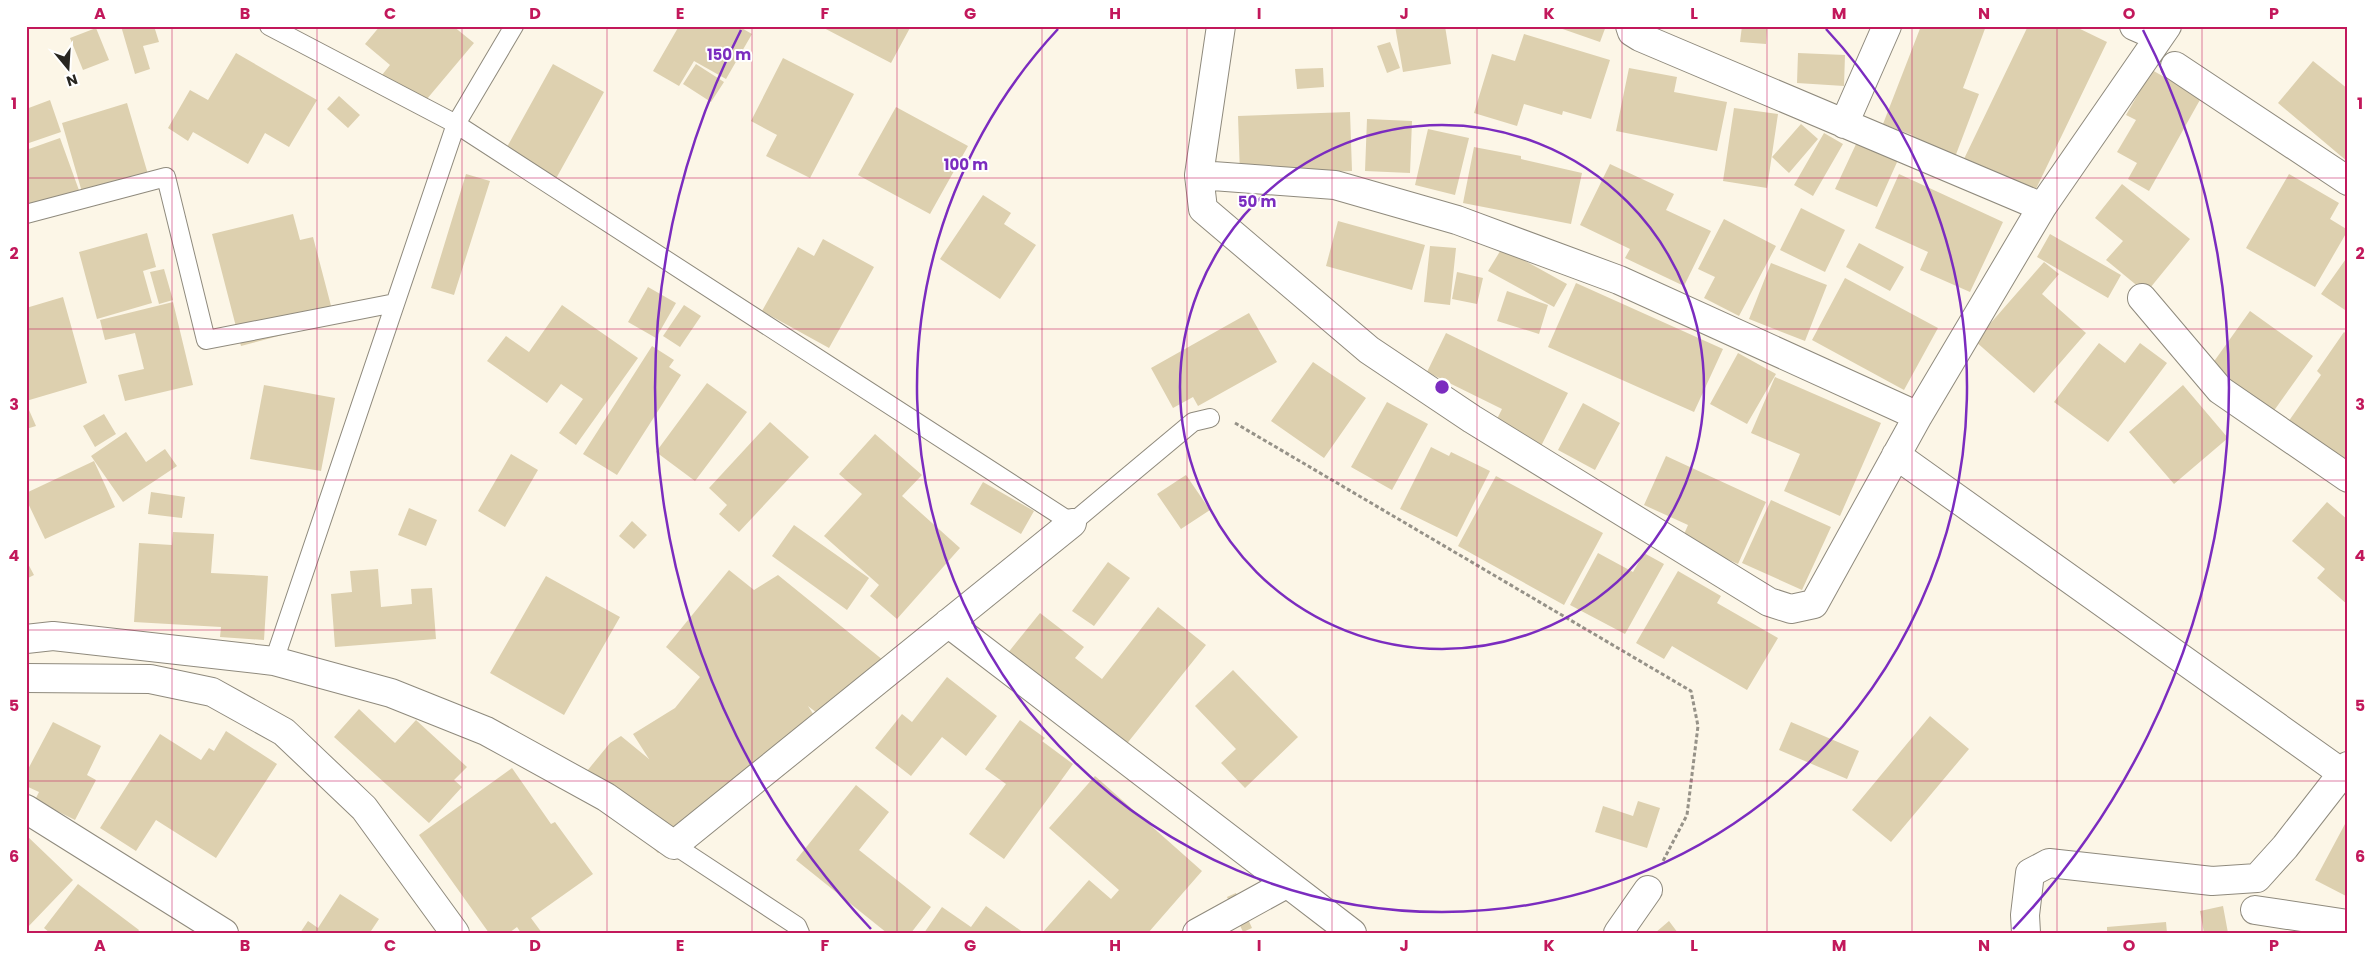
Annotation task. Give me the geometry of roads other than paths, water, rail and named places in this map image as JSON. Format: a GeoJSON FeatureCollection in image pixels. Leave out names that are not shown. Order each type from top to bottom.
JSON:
{"type":"FeatureCollection","features":[{"type":"Feature","properties":{"kind":"street"},"geometry":{"type":"LineString","coordinates":[[1221,26],[1199,175],[1203,209],[1369,350],[1472,419],[1769,602],[1791,609],[1814,604],[1918,416],[2042,207],[2163,32],[2134,26]]}},
{"type":"Feature","properties":{"kind":"street"},"geometry":{"type":"LineString","coordinates":[[1630,26],[1632,32],[1640,37],[2042,207]]}},
{"type":"Feature","properties":{"kind":"street"},"geometry":{"type":"LineString","coordinates":[[1844,124],[1887,26]]}},
{"type":"Feature","properties":{"kind":"street"},"geometry":{"type":"LineString","coordinates":[[2175,66],[2348,182]]}},
{"type":"Feature","properties":{"kind":"street"},"geometry":{"type":"LineString","coordinates":[[1199,175],[1335,185],[1457,220],[1619,280],[1918,416]]}},
{"type":"Feature","properties":{"kind":"street"},"geometry":{"type":"LineString","coordinates":[[2142,298],[2220,390],[2348,478]]}},
{"type":"Feature","properties":{"kind":"street"},"geometry":{"type":"LineString","coordinates":[[1896,455],[2345,770],[2285,847],[2257,878],[2212,881],[2049,863],[2030,873],[2025,915],[2026,933]]}},
{"type":"Feature","properties":{"kind":"street"},"geometry":{"type":"LineString","coordinates":[[26,639],[53,636],[274,661],[391,693],[486,731],[606,797],[674,846],[1072,523]]}},
{"type":"Feature","properties":{"kind":"street"},"geometry":{"type":"LineString","coordinates":[[948,623],[1352,933]]}},
{"type":"Feature","properties":{"kind":"street"},"geometry":{"type":"LineString","coordinates":[[26,678],[150,679],[212,692],[284,732],[364,808],[455,933]]}},
{"type":"Feature","properties":{"kind":"street"},"geometry":{"type":"LineString","coordinates":[[26,809],[224,933]]}},
{"type":"Feature","properties":{"kind":"street"},"geometry":{"type":"LineString","coordinates":[[1197,933],[1286,884]]}},
{"type":"Feature","properties":{"kind":"street"},"geometry":{"type":"LineString","coordinates":[[1618,933],[1648,890]]}},
{"type":"Feature","properties":{"kind":"street"},"geometry":{"type":"LineString","coordinates":[[2254,910],[2348,924]]}},
{"type":"Feature","properties":{"kind":"lane"},"geometry":{"type":"LineString","coordinates":[[269,26],[456,124],[1072,523],[1192,422],[1210,418]]}},
{"type":"Feature","properties":{"kind":"lane"},"geometry":{"type":"LineString","coordinates":[[274,661],[456,124],[514,26]]}},
{"type":"Feature","properties":{"kind":"lane"},"geometry":{"type":"LineString","coordinates":[[26,214],[166,177],[206,340],[395,303]]}},
{"type":"Feature","properties":{"kind":"lane"},"geometry":{"type":"LineString","coordinates":[[674,846],[802,931]]}}]}
